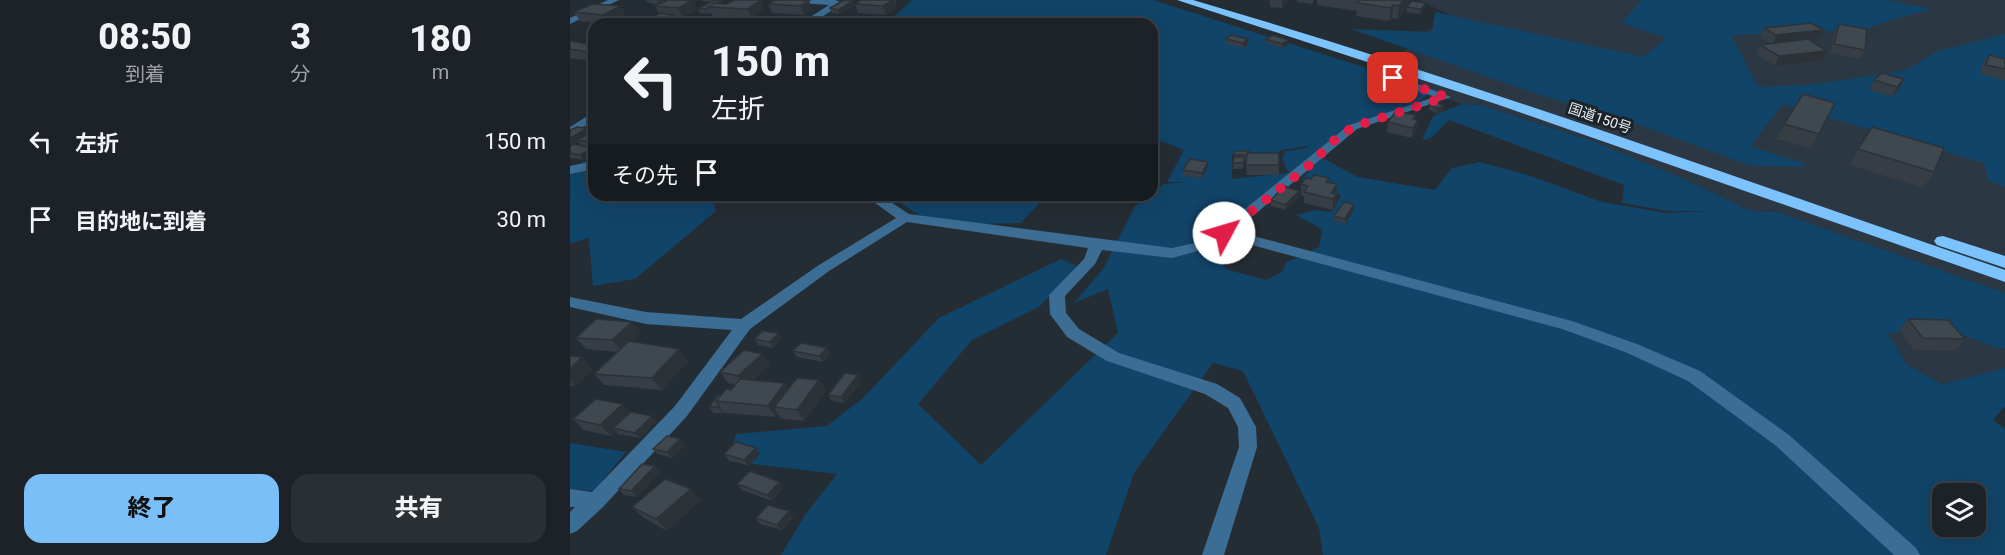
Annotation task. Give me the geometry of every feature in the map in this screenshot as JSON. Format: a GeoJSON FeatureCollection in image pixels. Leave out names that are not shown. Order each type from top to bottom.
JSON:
{"type":"FeatureCollection","features":[{"type":"Feature","properties":{"kind":"highway","name":"国道150号"},"geometry":{"type":"LineString","coordinates":[[1182,0],[1401,68],[2005,276]]}},
{"type":"Feature","properties":{"kind":"highway","name":"国道150号"},"geometry":{"type":"LineString","coordinates":[[1205,0],[1364,46],[2005,262]]}},
{"type":"Feature","properties":{"kind":"street"},"geometry":{"type":"LineString","coordinates":[[570,21],[615,0]]}},
{"type":"Feature","properties":{"kind":"street"},"geometry":{"type":"LineString","coordinates":[[799,0],[839,3],[814,18]]}},
{"type":"Feature","properties":{"kind":"street"},"geometry":{"type":"LineString","coordinates":[[880,201],[905,218],[1097,245],[1172,253],[1200,246],[1224,233],[1353,127],[1446,97],[1393,78],[1401,68]]}},
{"type":"Feature","properties":{"kind":"street"},"geometry":{"type":"LineString","coordinates":[[570,132],[588,119]]}},
{"type":"Feature","properties":{"kind":"street"},"geometry":{"type":"LineString","coordinates":[[570,170],[588,166]]}},
{"type":"Feature","properties":{"kind":"street"},"geometry":{"type":"LineString","coordinates":[[570,525],[596,501],[681,411],[744,326],[824,268],[905,218]]}},
{"type":"Feature","properties":{"kind":"street"},"geometry":{"type":"LineString","coordinates":[[1224,233],[1566,325],[1631,348],[1694,376],[1782,440],[1909,555]]}},
{"type":"Feature","properties":{"kind":"street"},"geometry":{"type":"LineString","coordinates":[[1097,245],[1090,261],[1057,295],[1058,314],[1073,333],[1113,357],[1211,389],[1234,403],[1247,427],[1248,447],[1213,555]]}},
{"type":"Feature","properties":{"kind":"street"},"geometry":{"type":"LineString","coordinates":[[570,302],[646,318],[744,326]]}},
{"type":"Feature","properties":{"kind":"street"},"geometry":{"type":"LineString","coordinates":[[570,498],[596,501]]}},
{"type":"Feature","properties":{"kind":"shaded area"},"geometry":{"type":"Polygon","coordinates":[[[912,0],[1153,0],[1379,72],[1429,94],[1416,104],[1351,124],[1302,170],[1288,172],[1282,158],[1286,151],[1308,148],[1308,146],[1281,150],[1275,155],[1232,155],[1232,179],[1296,172],[1221,231],[1225,269],[1266,280],[1282,272],[1286,263],[1319,247],[1322,229],[1296,215],[1314,210],[1332,212],[1341,195],[1301,180],[1322,158],[1358,177],[1435,190],[1452,168],[1480,162],[1528,175],[1602,202],[1666,213],[1712,211],[1669,211],[1622,203],[1624,185],[1449,120],[1430,139],[1422,140],[1433,116],[1462,104],[1481,105],[1595,142],[1684,179],[1751,211],[1778,212],[2005,293],[2005,348],[2000,349],[1944,328],[1888,333],[1907,365],[1942,384],[2005,368],[2005,406],[1993,420],[2005,429],[2005,555],[1323,555],[1319,528],[1243,371],[1213,363],[1134,473],[1106,555],[781,555],[805,515],[837,474],[728,461],[736,434],[827,426],[863,398],[939,318],[1061,259],[1077,266],[1039,307],[972,340],[918,404],[981,465],[1118,333],[1108,289],[1074,303],[1103,269],[1135,206],[1142,201],[1158,201],[1158,189],[1164,184],[1188,182],[1167,182],[1184,150],[1158,140],[1158,18],[892,18],[912,0]]]}},
{"type":"Feature","properties":{"kind":"shaded area"},"geometry":{"type":"Polygon","coordinates":[[[1419,0],[2005,0],[2005,293],[1778,212],[1751,211],[1684,179],[1595,142],[1481,105],[1462,104],[1429,94],[1379,72],[1448,14],[1419,0]]]}},
{"type":"Feature","properties":{"kind":"shaded area"},"geometry":{"type":"Polygon","coordinates":[[[1641,0],[1888,0],[1932,9],[1863,30],[1731,35],[1758,87],[1818,84],[1906,70],[1938,51],[2005,34],[2005,187],[1989,181],[1984,163],[1782,104],[1751,146],[1805,164],[1804,167],[1748,165],[1637,124],[1534,93],[1351,29],[1432,32],[1435,12],[1644,57],[1666,38],[1622,23],[1641,0]]]}},
{"type":"Feature","properties":{"kind":"shaded area"},"geometry":{"type":"Polygon","coordinates":[[[588,160],[588,201],[713,201],[716,211],[635,279],[593,286],[589,238],[570,243],[570,168],[588,160]]]}},
{"type":"Feature","properties":{"kind":"shaded area"},"geometry":{"type":"Polygon","coordinates":[[[898,201],[1041,201],[1021,223],[963,224],[919,215],[898,201]]]}},
{"type":"Feature","properties":{"kind":"shaded area"},"geometry":{"type":"Polygon","coordinates":[[[1944,328],[2000,349],[2005,348],[2005,368],[1942,384],[1907,365],[1887,332],[1944,328]]]}},
{"type":"Feature","properties":{"kind":"shaded area"},"geometry":{"type":"Polygon","coordinates":[[[570,443],[626,452],[594,491],[570,489],[570,443]]]}},
{"type":"Feature","properties":{"kind":"building"},"geometry":{"type":"Polygon","coordinates":[[[668,0],[692,1],[678,8],[655,6],[668,0]]]}},
{"type":"Feature","properties":{"kind":"building"},"geometry":{"type":"Polygon","coordinates":[[[714,0],[723,1],[714,3],[707,9],[698,9],[714,0]]]}},
{"type":"Feature","properties":{"kind":"building"},"geometry":{"type":"Polygon","coordinates":[[[734,0],[761,0],[748,9],[708,7],[714,3],[727,4],[734,0]]]}},
{"type":"Feature","properties":{"kind":"building"},"geometry":{"type":"Polygon","coordinates":[[[775,0],[809,1],[800,6],[768,4],[775,0]]]}},
{"type":"Feature","properties":{"kind":"building"},"geometry":{"type":"Polygon","coordinates":[[[844,0],[853,1],[838,10],[830,8],[844,0]]]}},
{"type":"Feature","properties":{"kind":"building"},"geometry":{"type":"Polygon","coordinates":[[[861,0],[893,0],[883,6],[855,4],[861,0]]]}},
{"type":"Feature","properties":{"kind":"building"},"geometry":{"type":"Polygon","coordinates":[[[1360,0],[1404,0],[1399,6],[1393,5],[1391,8],[1357,3],[1360,0]]]}},
{"type":"Feature","properties":{"kind":"building"},"geometry":{"type":"Polygon","coordinates":[[[1412,1],[1426,3],[1421,9],[1407,7],[1412,1]]]}},
{"type":"Feature","properties":{"kind":"building"},"geometry":{"type":"Polygon","coordinates":[[[593,4],[621,6],[603,15],[574,12],[593,4]]]}},
{"type":"Feature","properties":{"kind":"building"},"geometry":{"type":"Polygon","coordinates":[[[661,13],[673,15],[666,18],[649,18],[661,13]]]}},
{"type":"Feature","properties":{"kind":"building"},"geometry":{"type":"Polygon","coordinates":[[[1811,23],[1824,30],[1776,35],[1764,28],[1811,23]]]}},
{"type":"Feature","properties":{"kind":"building"},"geometry":{"type":"Polygon","coordinates":[[[1839,24],[1867,29],[1865,50],[1834,44],[1839,24]]]}},
{"type":"Feature","properties":{"kind":"building"},"geometry":{"type":"Polygon","coordinates":[[[1231,35],[1248,39],[1243,43],[1226,39],[1231,35]]]}},
{"type":"Feature","properties":{"kind":"building"},"geometry":{"type":"Polygon","coordinates":[[[1273,35],[1288,40],[1282,44],[1266,39],[1273,35]]]}},
{"type":"Feature","properties":{"kind":"building"},"geometry":{"type":"Polygon","coordinates":[[[1808,39],[1827,51],[1779,56],[1760,45],[1808,39]]]}},
{"type":"Feature","properties":{"kind":"building"},"geometry":{"type":"Polygon","coordinates":[[[570,41],[588,44],[588,52],[570,49],[570,41]]]}},
{"type":"Feature","properties":{"kind":"building"},"geometry":{"type":"Polygon","coordinates":[[[1989,55],[2005,59],[2005,69],[1986,65],[1989,55]]]}},
{"type":"Feature","properties":{"kind":"building"},"geometry":{"type":"Polygon","coordinates":[[[1882,73],[1904,79],[1897,87],[1874,80],[1882,73]]]}},
{"type":"Feature","properties":{"kind":"building"},"geometry":{"type":"Polygon","coordinates":[[[1803,94],[1835,103],[1819,134],[1784,124],[1803,94]]]}},
{"type":"Feature","properties":{"kind":"building"},"geometry":{"type":"Polygon","coordinates":[[[1436,102],[1444,106],[1438,109],[1430,104],[1436,102]]]}},
{"type":"Feature","properties":{"kind":"building"},"geometry":{"type":"Polygon","coordinates":[[[1396,111],[1416,115],[1413,119],[1418,120],[1413,128],[1388,122],[1396,111]]]}},
{"type":"Feature","properties":{"kind":"building"},"geometry":{"type":"Polygon","coordinates":[[[577,127],[588,128],[570,138],[570,130],[577,127]]]}},
{"type":"Feature","properties":{"kind":"building"},"geometry":{"type":"Polygon","coordinates":[[[1872,127],[1944,148],[1934,172],[1858,149],[1872,127]]]}},
{"type":"Feature","properties":{"kind":"building"},"geometry":{"type":"Polygon","coordinates":[[[588,134],[588,142],[577,140],[588,134]]]}},
{"type":"Feature","properties":{"kind":"building"},"geometry":{"type":"Polygon","coordinates":[[[574,144],[588,147],[588,151],[580,155],[570,153],[570,146],[574,144]]]}},
{"type":"Feature","properties":{"kind":"building"},"geometry":{"type":"Polygon","coordinates":[[[1235,151],[1249,151],[1249,153],[1234,155],[1235,151]]]}},
{"type":"Feature","properties":{"kind":"building"},"geometry":{"type":"Polygon","coordinates":[[[1247,153],[1279,153],[1279,165],[1246,165],[1247,153]]]}},
{"type":"Feature","properties":{"kind":"building"},"geometry":{"type":"Polygon","coordinates":[[[1234,157],[1244,157],[1243,163],[1233,163],[1234,157]]]}},
{"type":"Feature","properties":{"kind":"building"},"geometry":{"type":"Polygon","coordinates":[[[1190,159],[1208,162],[1202,173],[1183,170],[1190,159]]]}},
{"type":"Feature","properties":{"kind":"building"},"geometry":{"type":"Polygon","coordinates":[[[1314,175],[1329,178],[1326,182],[1337,184],[1331,193],[1337,194],[1333,199],[1304,192],[1308,186],[1301,184],[1306,178],[1311,179],[1314,175]]]}},
{"type":"Feature","properties":{"kind":"building"},"geometry":{"type":"Polygon","coordinates":[[[1284,186],[1299,191],[1285,205],[1271,200],[1284,186]]]}},
{"type":"Feature","properties":{"kind":"building"},"geometry":{"type":"Polygon","coordinates":[[[1344,202],[1354,204],[1345,219],[1334,216],[1344,202]]]}},
{"type":"Feature","properties":{"kind":"building"},"geometry":{"type":"Polygon","coordinates":[[[596,319],[632,322],[612,340],[576,338],[596,319]]]}},
{"type":"Feature","properties":{"kind":"building"},"geometry":{"type":"Polygon","coordinates":[[[1908,319],[1948,320],[1965,339],[1923,338],[1908,319]]]}},
{"type":"Feature","properties":{"kind":"building"},"geometry":{"type":"Polygon","coordinates":[[[763,331],[779,333],[770,342],[754,339],[763,331]]]}},
{"type":"Feature","properties":{"kind":"building"},"geometry":{"type":"Polygon","coordinates":[[[629,341],[679,349],[652,378],[594,374],[629,341]]]}},
{"type":"Feature","properties":{"kind":"building"},"geometry":{"type":"Polygon","coordinates":[[[801,343],[827,348],[819,356],[793,351],[801,343]]]}},
{"type":"Feature","properties":{"kind":"building"},"geometry":{"type":"Polygon","coordinates":[[[744,350],[762,354],[738,376],[720,372],[744,350]]]}},
{"type":"Feature","properties":{"kind":"building"},"geometry":{"type":"Polygon","coordinates":[[[570,356],[582,357],[570,369],[570,356]]]}},
{"type":"Feature","properties":{"kind":"building"},"geometry":{"type":"Polygon","coordinates":[[[845,373],[858,375],[841,397],[828,395],[845,373]]]}},
{"type":"Feature","properties":{"kind":"building"},"geometry":{"type":"Polygon","coordinates":[[[797,378],[819,380],[797,410],[774,407],[797,378]]]}},
{"type":"Feature","properties":{"kind":"building"},"geometry":{"type":"Polygon","coordinates":[[[740,379],[785,383],[768,406],[716,401],[726,389],[731,390],[740,379]]]}},
{"type":"Feature","properties":{"kind":"building"},"geometry":{"type":"Polygon","coordinates":[[[718,395],[721,395],[716,401],[719,406],[709,407],[718,395]]]}},
{"type":"Feature","properties":{"kind":"building"},"geometry":{"type":"Polygon","coordinates":[[[596,399],[623,404],[600,425],[573,419],[596,399]]]}},
{"type":"Feature","properties":{"kind":"building"},"geometry":{"type":"Polygon","coordinates":[[[631,412],[652,416],[635,433],[613,428],[631,412]]]}},
{"type":"Feature","properties":{"kind":"building"},"geometry":{"type":"Polygon","coordinates":[[[667,436],[680,439],[667,452],[653,449],[667,436]]]}},
{"type":"Feature","properties":{"kind":"building"},"geometry":{"type":"Polygon","coordinates":[[[736,442],[756,448],[744,460],[724,454],[736,442]]]}},
{"type":"Feature","properties":{"kind":"building"},"geometry":{"type":"Polygon","coordinates":[[[642,464],[655,466],[631,491],[619,489],[642,464]]]}},
{"type":"Feature","properties":{"kind":"building"},"geometry":{"type":"Polygon","coordinates":[[[750,471],[780,482],[767,495],[737,484],[750,471]]]}},
{"type":"Feature","properties":{"kind":"building"},"geometry":{"type":"Polygon","coordinates":[[[665,479],[691,489],[656,519],[632,507],[665,479]]]}},
{"type":"Feature","properties":{"kind":"building"},"geometry":{"type":"Polygon","coordinates":[[[768,505],[789,511],[777,525],[756,518],[768,505]]]}},
{"type":"Feature","properties":{"kind":"route"},"geometry":{"type":"LineString","coordinates":[[1224,233],[1353,127],[1446,97],[1393,78]]}}]}
